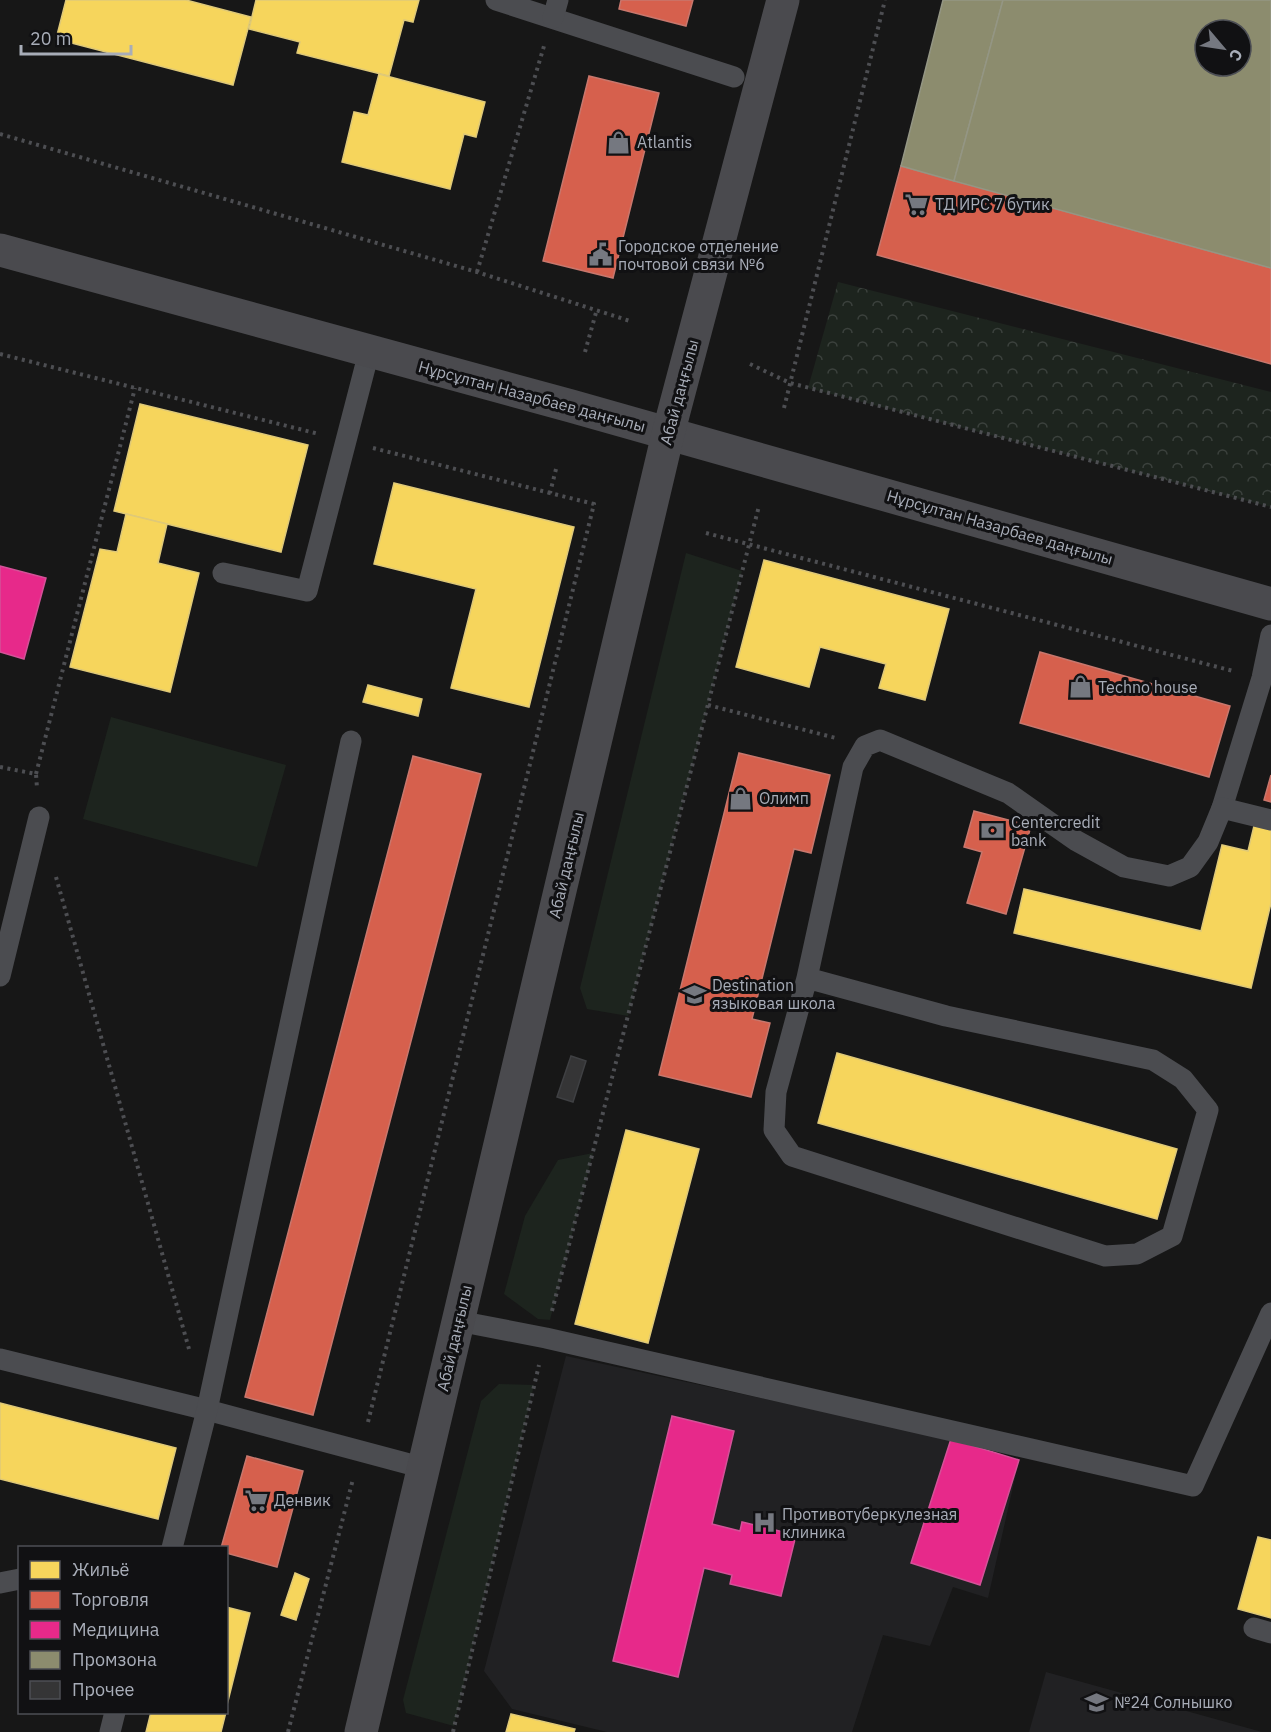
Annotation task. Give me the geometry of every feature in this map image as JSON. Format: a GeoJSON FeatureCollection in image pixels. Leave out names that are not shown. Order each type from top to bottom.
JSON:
{"type":"FeatureCollection","features":[{"type":"Feature","properties":{"kind":"main road","name":"Абай даңғылы"},"geometry":{"type":"LineString","coordinates":[[361,1732],[668,434],[783,0]]}},
{"type":"Feature","properties":{"kind":"main road","name":"Нұрсұлтан Назарбаев даңғылы"},"geometry":{"type":"LineString","coordinates":[[0,250],[668,434],[1271,604]]}},
{"type":"Feature","properties":{"kind":"lane"},"geometry":{"type":"LineString","coordinates":[[496,0],[555,9],[734,77]]}},
{"type":"Feature","properties":{"kind":"lane"},"geometry":{"type":"LineString","coordinates":[[223,573],[307,591],[369,352]]}},
{"type":"Feature","properties":{"kind":"lane"},"geometry":{"type":"LineString","coordinates":[[807,978],[946,1016],[1153,1060],[1183,1079],[1208,1110],[1172,1236],[1137,1254],[1105,1256],[792,1156],[774,1130],[776,1092],[807,978],[853,767],[865,746],[880,740],[962,772],[1008,793],[1075,840],[1124,867],[1169,876],[1190,867],[1208,842],[1222,808],[1262,678],[1271,635]]}},
{"type":"Feature","properties":{"kind":"lane"},"geometry":{"type":"LineString","coordinates":[[173,1546],[207,1410],[351,741]]}},
{"type":"Feature","properties":{"kind":"lane"},"geometry":{"type":"LineString","coordinates":[[1222,808],[1271,820]]}},
{"type":"Feature","properties":{"kind":"lane"},"geometry":{"type":"LineString","coordinates":[[0,976],[39,817]]}},
{"type":"Feature","properties":{"kind":"lane"},"geometry":{"type":"LineString","coordinates":[[458,1321],[546,1338],[1193,1486],[1271,1313]]}},
{"type":"Feature","properties":{"kind":"lane"},"geometry":{"type":"LineString","coordinates":[[0,1359],[207,1410],[424,1468]]}},
{"type":"Feature","properties":{"kind":"lane"},"geometry":{"type":"LineString","coordinates":[[0,1583],[18,1579]]}},
{"type":"Feature","properties":{"kind":"lane"},"geometry":{"type":"LineString","coordinates":[[110,1732],[116,1714]]}},
{"type":"Feature","properties":{"kind":"path"},"geometry":{"type":"LineString","coordinates":[[784,408],[885,0]]}},
{"type":"Feature","properties":{"kind":"path"},"geometry":{"type":"LineString","coordinates":[[477,272],[555,9]]}},
{"type":"Feature","properties":{"kind":"path"},"geometry":{"type":"LineString","coordinates":[[0,134],[477,272],[630,321]]}},
{"type":"Feature","properties":{"kind":"path"},"geometry":{"type":"LineString","coordinates":[[585,352],[597,309]]}},
{"type":"Feature","properties":{"kind":"path"},"geometry":{"type":"LineString","coordinates":[[0,354],[594,504],[361,1451],[288,1732]]}},
{"type":"Feature","properties":{"kind":"path"},"geometry":{"type":"LineString","coordinates":[[750,364],[790,383],[1271,507]]}},
{"type":"Feature","properties":{"kind":"path"},"geometry":{"type":"LineString","coordinates":[[39,817],[36,774],[135,388]]}},
{"type":"Feature","properties":{"kind":"path"},"geometry":{"type":"LineString","coordinates":[[550,493],[557,465]]}},
{"type":"Feature","properties":{"kind":"path"},"geometry":{"type":"LineString","coordinates":[[453,1732],[546,1338],[759,506]]}},
{"type":"Feature","properties":{"kind":"path"},"geometry":{"type":"LineString","coordinates":[[706,532],[1262,678]]}},
{"type":"Feature","properties":{"kind":"path"},"geometry":{"type":"LineString","coordinates":[[708,705],[865,746]]}},
{"type":"Feature","properties":{"kind":"path"},"geometry":{"type":"LineString","coordinates":[[0,766],[36,774]]}},
{"type":"Feature","properties":{"kind":"path"},"geometry":{"type":"LineString","coordinates":[[55,874],[191,1353]]}},
{"type":"Feature","properties":{"kind":"shaded area","name":"Противотуберкулезная клиника"},"geometry":{"type":"Polygon","coordinates":[[[566,1356],[951,1439],[1019,1460],[988,1598],[953,1587],[930,1646],[883,1635],[852,1732],[607,1732],[512,1709],[484,1671],[566,1356]]]}},
{"type":"Feature","properties":{"kind":"shaded area","name":"№24 Солнышко"},"geometry":{"type":"Polygon","coordinates":[[[1046,1672],[1262,1732],[1029,1732],[1046,1672]]]}},
{"type":"Feature","properties":{"kind":"green space"},"geometry":{"type":"Polygon","coordinates":[[[838,282],[1271,392],[1271,507],[808,388],[838,282]]]}},
{"type":"Feature","properties":{"kind":"green space"},"geometry":{"type":"Polygon","coordinates":[[[686,553],[742,571],[628,1016],[587,1009],[580,988],[686,553]]]}},
{"type":"Feature","properties":{"kind":"green space"},"geometry":{"type":"Polygon","coordinates":[[[111,717],[286,765],[257,867],[83,819],[111,717]]]}},
{"type":"Feature","properties":{"kind":"green space"},"geometry":{"type":"Polygon","coordinates":[[[593,1153],[550,1320],[538,1319],[504,1294],[525,1216],[558,1160],[593,1153]]]}},
{"type":"Feature","properties":{"kind":"green space"},"geometry":{"type":"Polygon","coordinates":[[[499,1384],[534,1385],[454,1726],[406,1713],[403,1700],[481,1401],[499,1384]]]}},
{"type":"Feature","properties":{"kind":"building: Жильё"},"geometry":{"type":"Polygon","coordinates":[[[66,0],[186,0],[251,17],[233,85],[56,39],[66,0]]]}},
{"type":"Feature","properties":{"kind":"building: Жильё"},"geometry":{"type":"Polygon","coordinates":[[[256,0],[419,0],[413,22],[404,20],[389,76],[297,53],[300,42],[249,29],[256,0]]]}},
{"type":"Feature","properties":{"kind":"building: Жильё"},"geometry":{"type":"Polygon","coordinates":[[[379,74],[485,102],[476,137],[464,134],[450,189],[342,162],[354,112],[368,115],[379,74]]]}},
{"type":"Feature","properties":{"kind":"building: Жильё"},"geometry":{"type":"Polygon","coordinates":[[[140,404],[308,445],[281,552],[114,511],[140,404]]]}},
{"type":"Feature","properties":{"kind":"building: Жильё"},"geometry":{"type":"Polygon","coordinates":[[[394,483],[574,527],[529,707],[451,688],[476,589],[374,564],[394,483]]]}},
{"type":"Feature","properties":{"kind":"building: Жильё"},"geometry":{"type":"Polygon","coordinates":[[[126,514],[167,524],[158,563],[199,573],[170,692],[70,667],[100,549],[117,552],[126,514]]]}},
{"type":"Feature","properties":{"kind":"building: Жильё"},"geometry":{"type":"Polygon","coordinates":[[[764,560],[949,609],[925,700],[879,688],[886,664],[820,647],[809,687],[736,667],[764,560]]]}},
{"type":"Feature","properties":{"kind":"building: Жильё"},"geometry":{"type":"Polygon","coordinates":[[[368,685],[422,699],[418,716],[363,702],[368,685]]]}},
{"type":"Feature","properties":{"kind":"building: Жильё"},"geometry":{"type":"Polygon","coordinates":[[[1254,826],[1271,830],[1271,903],[1251,988],[1014,933],[1024,889],[1201,931],[1222,845],[1248,851],[1254,826]]]}},
{"type":"Feature","properties":{"kind":"building: Жильё"},"geometry":{"type":"Polygon","coordinates":[[[837,1053],[1177,1149],[1157,1219],[818,1123],[837,1053]]]}},
{"type":"Feature","properties":{"kind":"building: Жильё"},"geometry":{"type":"Polygon","coordinates":[[[626,1130],[699,1149],[648,1343],[575,1324],[626,1130]]]}},
{"type":"Feature","properties":{"kind":"building: Жильё"},"geometry":{"type":"Polygon","coordinates":[[[0,1403],[176,1448],[158,1519],[0,1479],[0,1403]]]}},
{"type":"Feature","properties":{"kind":"building: Жильё"},"geometry":{"type":"Polygon","coordinates":[[[1258,1537],[1271,1540],[1271,1618],[1238,1609],[1258,1537]]]}},
{"type":"Feature","properties":{"kind":"building: Жильё"},"geometry":{"type":"Polygon","coordinates":[[[295,1573],[309,1579],[296,1620],[281,1615],[295,1573]]]}},
{"type":"Feature","properties":{"kind":"building: Жильё"},"geometry":{"type":"Polygon","coordinates":[[[228,1608],[250,1613],[228,1701],[228,1608]]]}},
{"type":"Feature","properties":{"kind":"building: Жильё"},"geometry":{"type":"Polygon","coordinates":[[[150,1714],[226,1714],[221,1732],[146,1732],[150,1714]]]}},
{"type":"Feature","properties":{"kind":"building: Жильё"},"geometry":{"type":"Polygon","coordinates":[[[511,1714],[575,1729],[574,1732],[506,1732],[511,1714]]]}},
{"type":"Feature","properties":{"kind":"building: Торговля"},"geometry":{"type":"Polygon","coordinates":[[[621,0],[693,0],[686,26],[619,9],[621,0]]]}},
{"type":"Feature","properties":{"kind":"building: Торговля"},"geometry":{"type":"Polygon","coordinates":[[[589,76],[659,93],[613,278],[543,261],[589,76]]]}},
{"type":"Feature","properties":{"kind":"building: Торговля"},"geometry":{"type":"Polygon","coordinates":[[[901,166],[1271,268],[1271,364],[877,255],[901,166]]]}},
{"type":"Feature","properties":{"kind":"building: Торговля"},"geometry":{"type":"Polygon","coordinates":[[[1040,652],[1230,706],[1209,777],[1020,723],[1040,652]]]}},
{"type":"Feature","properties":{"kind":"building: Торговля"},"geometry":{"type":"Polygon","coordinates":[[[739,753],[830,775],[811,853],[794,849],[752,1019],[770,1023],[751,1097],[659,1075],[739,753]]]}},
{"type":"Feature","properties":{"kind":"building: Торговля"},"geometry":{"type":"Polygon","coordinates":[[[413,756],[481,774],[313,1415],[245,1397],[413,756]]]}},
{"type":"Feature","properties":{"kind":"building: Торговля"},"geometry":{"type":"Polygon","coordinates":[[[1271,775],[1271,802],[1264,800],[1271,775]]]}},
{"type":"Feature","properties":{"kind":"building: Торговля"},"geometry":{"type":"Polygon","coordinates":[[[974,811],[1031,826],[1006,914],[967,903],[982,852],[964,847],[974,811]]]}},
{"type":"Feature","properties":{"kind":"building: Торговля"},"geometry":{"type":"Polygon","coordinates":[[[247,1456],[303,1471],[277,1567],[228,1554],[228,1546],[222,1546],[247,1456]]]}},
{"type":"Feature","properties":{"kind":"building: Медицина"},"geometry":{"type":"Polygon","coordinates":[[[0,566],[46,578],[24,659],[0,652],[0,566]]]}},
{"type":"Feature","properties":{"kind":"building: Медицина"},"geometry":{"type":"Polygon","coordinates":[[[672,1416],[734,1431],[712,1524],[740,1531],[742,1522],[796,1535],[781,1596],[730,1584],[732,1575],[704,1568],[678,1677],[613,1661],[672,1416]]]}},
{"type":"Feature","properties":{"kind":"building: Медицина"},"geometry":{"type":"Polygon","coordinates":[[[951,1439],[1019,1460],[980,1585],[911,1563],[951,1439]]]}},
{"type":"Feature","properties":{"kind":"building: Промзона"},"geometry":{"type":"Polygon","coordinates":[[[943,0],[1003,0],[954,181],[901,166],[943,0]]]}},
{"type":"Feature","properties":{"kind":"building: Промзона"},"geometry":{"type":"Polygon","coordinates":[[[1003,0],[1271,0],[1271,268],[954,181],[1003,0]]]}},
{"type":"Feature","properties":{"kind":"building: Прочее"},"geometry":{"type":"Polygon","coordinates":[[[571,1056],[586,1061],[573,1102],[557,1097],[571,1056]]]}},
{"type":"Feature","properties":{"kind":"place","name":"Atlantis"},"geometry":{"type":"Point","coordinates":[619,142]}},
{"type":"Feature","properties":{"kind":"place","name":"ТД ИРС 7 бутик"},"geometry":{"type":"Point","coordinates":[917,204]}},
{"type":"Feature","properties":{"kind":"place","name":"Городское отделение почтовой связи №6"},"geometry":{"type":"Point","coordinates":[600,255]}},
{"type":"Feature","properties":{"kind":"place","name":"Techno house"},"geometry":{"type":"Point","coordinates":[1080,687]}},
{"type":"Feature","properties":{"kind":"place","name":"Олимп"},"geometry":{"type":"Point","coordinates":[741,798]}},
{"type":"Feature","properties":{"kind":"place","name":"Centercredit bank"},"geometry":{"type":"Point","coordinates":[993,831]}},
{"type":"Feature","properties":{"kind":"place","name":"Destination языковая школа"},"geometry":{"type":"Point","coordinates":[694,994]}},
{"type":"Feature","properties":{"kind":"place","name":"Денвик"},"geometry":{"type":"Point","coordinates":[256,1500]}},
{"type":"Feature","properties":{"kind":"place","name":"Противотуберкулезная клиника"},"geometry":{"type":"Point","coordinates":[764,1523]}},
{"type":"Feature","properties":{"kind":"place","name":"№24 Солнышко"},"geometry":{"type":"Point","coordinates":[1096,1702]}}]}
